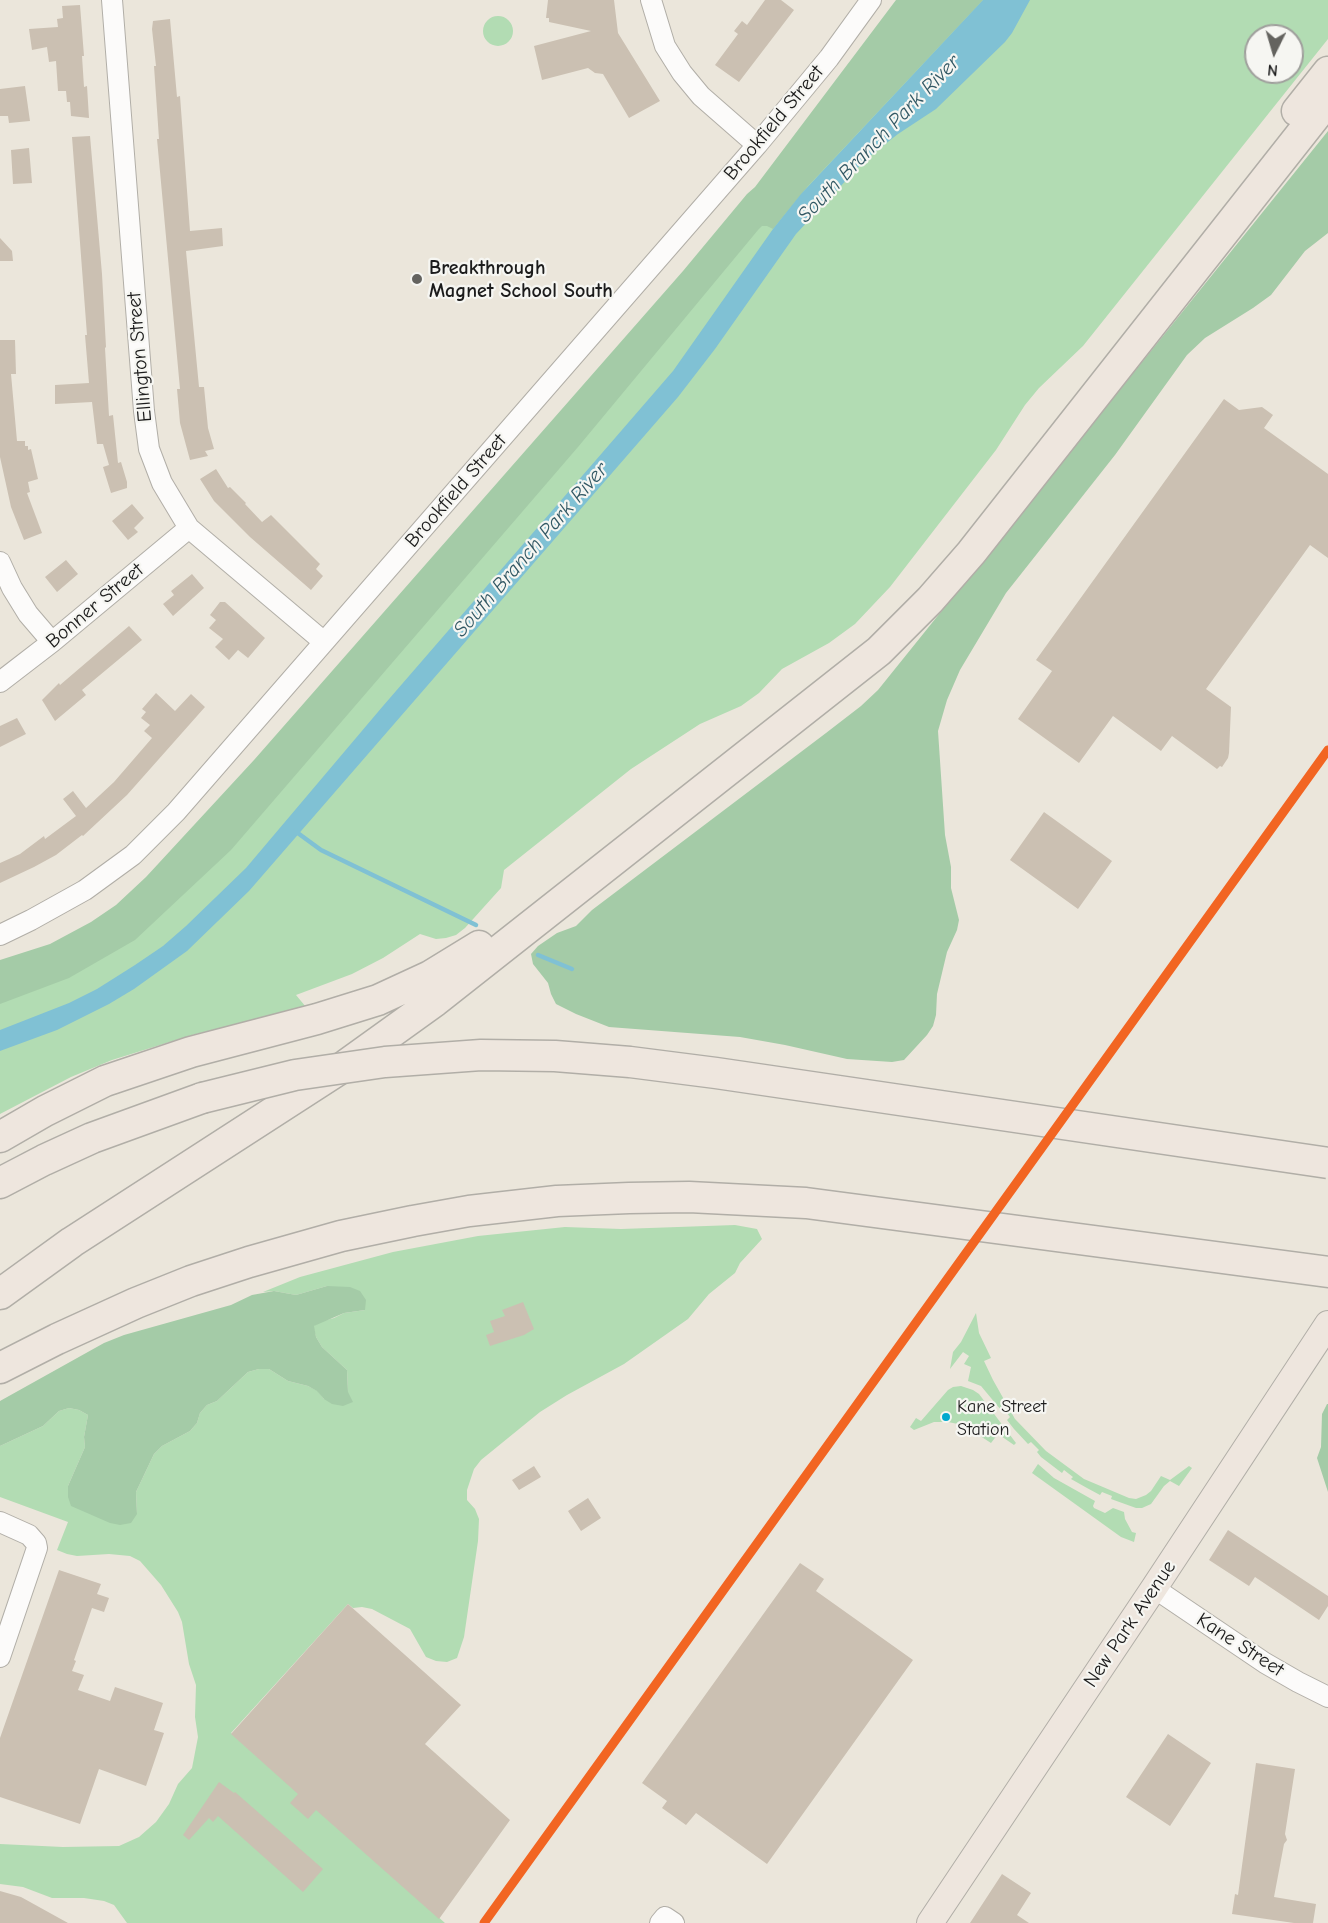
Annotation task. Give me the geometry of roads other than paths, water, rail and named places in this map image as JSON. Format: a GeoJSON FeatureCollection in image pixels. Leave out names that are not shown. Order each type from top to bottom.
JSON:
{"type":"FeatureCollection","features":[{"type":"Feature","properties":{"kind":"highway"},"geometry":{"type":"LineString","coordinates":[[0,1137],[45,1111],[112,1079],[200,1050],[356,1008],[402,990],[441,970],[506,926],[843,660],[897,612],[939,565],[1328,72]]}},
{"type":"Feature","properties":{"kind":"highway"},"geometry":{"type":"LineString","coordinates":[[0,1294],[72,1242],[333,1074],[428,1007],[879,651],[925,605],[971,553],[1328,100]]}},
{"type":"Feature","properties":{"kind":"highway"},"geometry":{"type":"LineString","coordinates":[[0,1183],[76,1145],[142,1118],[202,1098],[286,1077],[386,1062],[481,1054],[555,1056],[630,1062],[716,1073],[1328,1164]]}},
{"type":"Feature","properties":{"kind":"highway"},"geometry":{"type":"LineString","coordinates":[[0,1368],[77,1330],[173,1288],[240,1265],[341,1236],[431,1217],[541,1203],[628,1198],[724,1198],[839,1207],[1328,1272]]}},
{"type":"Feature","properties":{"kind":"main road","name":"New Park Avenue"},"geometry":{"type":"LineString","coordinates":[[930,1923],[1328,1324]]}},
{"type":"Feature","properties":{"kind":"street","name":"Ellington Street"},"geometry":{"type":"LineString","coordinates":[[112,0],[144,411],[149,449],[162,483],[189,528],[324,642]]}},
{"type":"Feature","properties":{"kind":"street"},"geometry":{"type":"LineString","coordinates":[[651,0],[665,46],[682,74],[701,96],[757,145]]}},
{"type":"Feature","properties":{"kind":"street","name":"Brookfield Street"},"geometry":{"type":"LineString","coordinates":[[0,935],[40,916],[85,890],[133,855],[176,812],[757,145],[828,58],[871,0]]}},
{"type":"Feature","properties":{"kind":"street","name":"Bonner Street"},"geometry":{"type":"LineString","coordinates":[[0,682],[52,642],[189,528]]}},
{"type":"Feature","properties":{"kind":"street"},"geometry":{"type":"LineString","coordinates":[[0,562],[28,614],[52,642]]}},
{"type":"Feature","properties":{"kind":"street"},"geometry":{"type":"LineString","coordinates":[[0,1521],[29,1535],[36,1543],[36,1553],[0,1657]]}},
{"type":"Feature","properties":{"kind":"street","name":"Kane Street"},"geometry":{"type":"LineString","coordinates":[[1154,1588],[1265,1663],[1328,1696]]}},
{"type":"Feature","properties":{"kind":"water","name":"South Branch Park River"},"geometry":{"type":"Polygon","coordinates":[[[983,0],[1030,0],[1005,42],[936,109],[898,134],[865,160],[796,234],[715,349],[678,397],[249,891],[187,951],[134,989],[57,1030],[0,1051],[0,1030],[69,1003],[97,989],[135,965],[163,946],[186,926],[246,868],[673,371],[773,229],[801,194],[983,0]]]}},
{"type":"Feature","properties":{"kind":"waterway"},"geometry":{"type":"LineString","coordinates":[[295,831],[321,850],[476,925]]}},
{"type":"Feature","properties":{"kind":"waterway"},"geometry":{"type":"LineString","coordinates":[[538,955],[572,969]]}},
{"type":"Feature","properties":{"kind":"place","name":"Breakthrough Magnet School South"},"geometry":{"type":"Point","coordinates":[417,279]}},
{"type":"Feature","properties":{"kind":"place","name":"Kane Street Station"},"geometry":{"type":"Point","coordinates":[946,1417]}}]}
